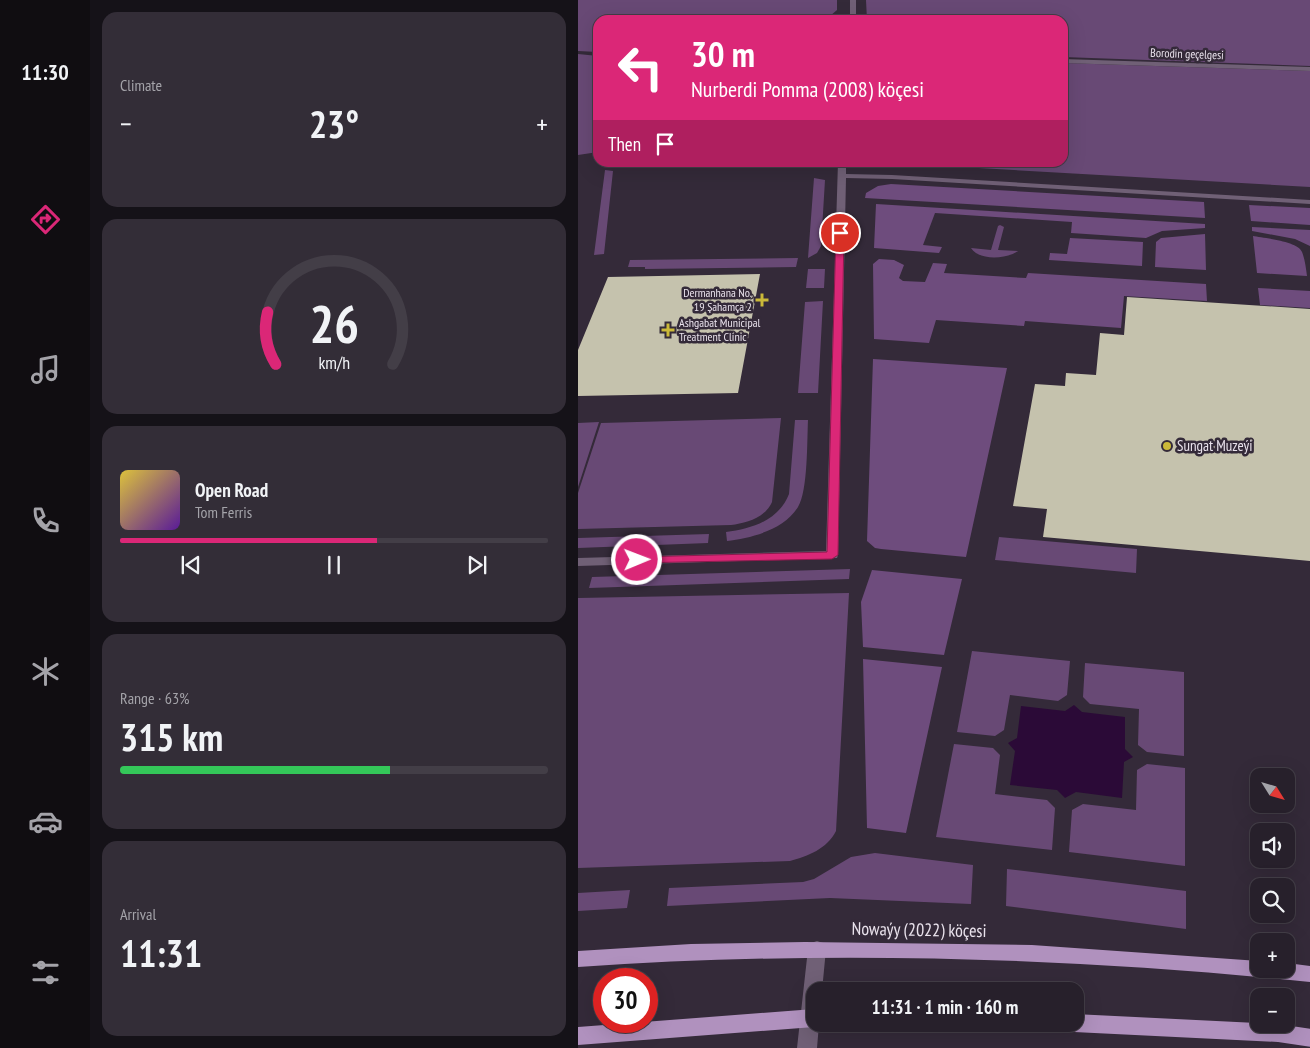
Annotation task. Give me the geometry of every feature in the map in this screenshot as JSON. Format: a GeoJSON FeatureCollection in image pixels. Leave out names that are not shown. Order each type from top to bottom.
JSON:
{"type":"FeatureCollection","features":[{"type":"Feature","properties":{"kind":"main road","name":"Nowaýy (2022) köçesi"},"geometry":{"type":"LineString","coordinates":[[578,959],[639,954],[817,949],[1034,953],[1250,968]]}},
{"type":"Feature","properties":{"kind":"main road","name":"Nowaýy (2022) köçesi"},"geometry":{"type":"LineString","coordinates":[[1295,972],[1310,974]]}},
{"type":"Feature","properties":{"kind":"main road"},"geometry":{"type":"LineString","coordinates":[[578,1036],[806,1018]]}},
{"type":"Feature","properties":{"kind":"main road"},"geometry":{"type":"LineString","coordinates":[[1084,1023],[1278,1033],[1310,1038]]}},
{"type":"Feature","properties":{"kind":"street"},"geometry":{"type":"LineString","coordinates":[[852,15],[853,0]]}},
{"type":"Feature","properties":{"kind":"street","name":"Borodin geçelgesi"},"geometry":{"type":"LineString","coordinates":[[1068,61],[1310,69]]}},
{"type":"Feature","properties":{"kind":"street"},"geometry":{"type":"LineString","coordinates":[[578,562],[832,555],[842,167]]}},
{"type":"Feature","properties":{"kind":"street"},"geometry":{"type":"LineString","coordinates":[[841,176],[1310,202]]}},
{"type":"Feature","properties":{"kind":"street"},"geometry":{"type":"LineString","coordinates":[[815,982],[817,949]]}},
{"type":"Feature","properties":{"kind":"street"},"geometry":{"type":"LineString","coordinates":[[808,1048],[810,1032]]}},
{"type":"Feature","properties":{"kind":"shaded area"},"geometry":{"type":"Polygon","coordinates":[[[578,0],[837,0],[837,10],[831,15],[593,15],[593,52],[578,51],[578,0]]]}},
{"type":"Feature","properties":{"kind":"shaded area"},"geometry":{"type":"Polygon","coordinates":[[[866,0],[1310,0],[1310,66],[1068,57],[1068,15],[867,15],[866,0]]]}},
{"type":"Feature","properties":{"kind":"shaded area"},"geometry":{"type":"Polygon","coordinates":[[[578,54],[593,56],[593,153],[578,155],[578,54]]]}},
{"type":"Feature","properties":{"kind":"shaded area"},"geometry":{"type":"Polygon","coordinates":[[[1068,63],[1310,71],[1310,187],[961,167],[1068,167],[1068,63]]]}},
{"type":"Feature","properties":{"kind":"shaded area"},"geometry":{"type":"Polygon","coordinates":[[[605,170],[613,171],[604,254],[594,255],[605,170]]]}},
{"type":"Feature","properties":{"kind":"shaded area"},"geometry":{"type":"Polygon","coordinates":[[[814,178],[825,180],[821,246],[817,253],[808,258],[814,178]]]}},
{"type":"Feature","properties":{"kind":"shaded area"},"geometry":{"type":"Polygon","coordinates":[[[891,184],[1204,202],[1205,218],[865,198],[866,193],[878,186],[891,184]]]}},
{"type":"Feature","properties":{"kind":"shaded area"},"geometry":{"type":"Polygon","coordinates":[[[876,204],[1205,224],[1205,228],[1162,231],[1146,238],[1071,233],[1072,222],[935,213],[923,245],[942,247],[939,253],[874,248],[876,204]]]}},
{"type":"Feature","properties":{"kind":"shaded area"},"geometry":{"type":"Polygon","coordinates":[[[1249,205],[1310,208],[1310,225],[1251,221],[1249,205]]]}},
{"type":"Feature","properties":{"kind":"shaded area"},"geometry":{"type":"Polygon","coordinates":[[[998,226],[1004,227],[998,250],[1018,251],[1007,256],[986,257],[971,248],[991,250],[998,226]]]}},
{"type":"Feature","properties":{"kind":"shaded area"},"geometry":{"type":"Polygon","coordinates":[[[1252,227],[1310,230],[1310,246],[1295,239],[1252,231],[1252,227]]]}},
{"type":"Feature","properties":{"kind":"shaded area"},"geometry":{"type":"Polygon","coordinates":[[[1205,234],[1206,270],[1155,267],[1156,242],[1161,238],[1205,234]]]}},
{"type":"Feature","properties":{"kind":"shaded area"},"geometry":{"type":"Polygon","coordinates":[[[1253,236],[1288,243],[1299,248],[1304,258],[1307,276],[1257,273],[1253,236]]]}},
{"type":"Feature","properties":{"kind":"shaded area"},"geometry":{"type":"Polygon","coordinates":[[[1070,238],[1143,242],[1142,266],[1049,260],[1050,253],[1067,254],[1070,238]]]}},
{"type":"Feature","properties":{"kind":"shaded area"},"geometry":{"type":"Polygon","coordinates":[[[798,258],[796,267],[645,269],[645,267],[628,267],[630,260],[798,258]]]}},
{"type":"Feature","properties":{"kind":"shaded area"},"geometry":{"type":"Polygon","coordinates":[[[879,259],[894,260],[904,265],[899,278],[903,281],[925,282],[933,263],[947,264],[944,273],[1026,278],[1028,273],[1206,284],[1207,301],[1124,296],[1121,328],[1025,321],[1024,326],[936,320],[929,343],[874,339],[873,264],[879,259]]]}},
{"type":"Feature","properties":{"kind":"shaded area"},"geometry":{"type":"Polygon","coordinates":[[[808,269],[825,269],[824,288],[806,288],[808,269]]]}},
{"type":"Feature","properties":{"kind":"shaded area"},"geometry":{"type":"Polygon","coordinates":[[[1258,288],[1310,291],[1310,308],[1260,305],[1258,288]]]}},
{"type":"Feature","properties":{"kind":"shaded area"},"geometry":{"type":"Polygon","coordinates":[[[823,301],[818,393],[798,393],[805,302],[823,301]]]}},
{"type":"Feature","properties":{"kind":"shaded area"},"geometry":{"type":"Polygon","coordinates":[[[873,359],[1007,368],[966,557],[881,549],[875,548],[867,541],[873,359]]]}},
{"type":"Feature","properties":{"kind":"shaded area"},"geometry":{"type":"Polygon","coordinates":[[[781,418],[772,502],[765,512],[755,519],[731,525],[578,529],[578,493],[601,423],[781,418]]]}},
{"type":"Feature","properties":{"kind":"shaded area"},"geometry":{"type":"Polygon","coordinates":[[[795,420],[808,420],[804,489],[798,507],[784,522],[766,532],[727,541],[726,532],[755,526],[764,522],[772,517],[784,503],[789,494],[795,420]]]}},
{"type":"Feature","properties":{"kind":"shaded area"},"geometry":{"type":"Polygon","coordinates":[[[599,422],[578,487],[578,423],[599,422]]]}},
{"type":"Feature","properties":{"kind":"shaded area"},"geometry":{"type":"Polygon","coordinates":[[[709,534],[708,543],[578,548],[578,538],[709,534]]]}},
{"type":"Feature","properties":{"kind":"shaded area"},"geometry":{"type":"Polygon","coordinates":[[[999,537],[1137,549],[1136,573],[995,560],[999,537]]]}},
{"type":"Feature","properties":{"kind":"shaded area"},"geometry":{"type":"Polygon","coordinates":[[[850,569],[849,579],[589,588],[592,577],[850,569]]]}},
{"type":"Feature","properties":{"kind":"shaded area"},"geometry":{"type":"Polygon","coordinates":[[[872,570],[962,579],[944,655],[863,647],[861,602],[872,570]]]}},
{"type":"Feature","properties":{"kind":"shaded area"},"geometry":{"type":"Polygon","coordinates":[[[849,593],[836,831],[828,843],[804,857],[790,861],[578,868],[578,598],[849,593]]]}},
{"type":"Feature","properties":{"kind":"shaded area"},"geometry":{"type":"Polygon","coordinates":[[[972,651],[1070,661],[1067,695],[1058,701],[1010,695],[1004,730],[995,736],[957,732],[972,651]]]}},
{"type":"Feature","properties":{"kind":"shaded area"},"geometry":{"type":"Polygon","coordinates":[[[863,659],[942,667],[906,833],[867,828],[863,659]]]}},
{"type":"Feature","properties":{"kind":"shaded area"},"geometry":{"type":"Polygon","coordinates":[[[1085,663],[1184,672],[1184,756],[1147,752],[1138,745],[1139,709],[1090,704],[1083,697],[1085,663]]]}},
{"type":"Feature","properties":{"kind":"shaded area"},"geometry":{"type":"Polygon","coordinates":[[[1074,705],[1082,712],[1125,717],[1125,749],[1133,757],[1124,762],[1122,798],[1076,792],[1065,798],[1057,790],[1010,785],[1015,751],[1008,743],[1017,738],[1021,706],[1065,711],[1074,705]]]}},
{"type":"Feature","properties":{"kind":"shaded area"},"geometry":{"type":"Polygon","coordinates":[[[954,744],[993,748],[1000,755],[995,794],[1047,800],[1055,808],[1052,850],[936,837],[954,744]]]}},
{"type":"Feature","properties":{"kind":"shaded area"},"geometry":{"type":"Polygon","coordinates":[[[1147,764],[1185,768],[1185,866],[1069,852],[1072,810],[1083,804],[1136,810],[1137,770],[1147,764]]]}},
{"type":"Feature","properties":{"kind":"shaded area"},"geometry":{"type":"Polygon","coordinates":[[[875,853],[973,865],[971,904],[830,898],[667,906],[669,888],[803,882],[814,879],[851,857],[875,853]]]}},
{"type":"Feature","properties":{"kind":"shaded area"},"geometry":{"type":"Polygon","coordinates":[[[1007,869],[1186,891],[1186,929],[1006,906],[1007,869]]]}},
{"type":"Feature","properties":{"kind":"shaded area"},"geometry":{"type":"Polygon","coordinates":[[[630,890],[627,908],[578,911],[578,893],[630,890]]]}},
{"type":"Feature","properties":{"kind":"building","name":"Ashgabat Municipal Treatment Clinic"},"geometry":{"type":"Polygon","coordinates":[[[760,274],[738,393],[578,396],[578,350],[608,277],[760,274]]]}},
{"type":"Feature","properties":{"kind":"building","name":"Sungat Muzeýi"},"geometry":{"type":"Polygon","coordinates":[[[1127,297],[1311,309],[1311,561],[1043,537],[1047,509],[1013,506],[1035,384],[1065,386],[1066,373],[1096,375],[1100,333],[1124,335],[1127,297]]]}},
{"type":"Feature","properties":{"kind":"place","name":"Dermanhana No. 19 Şahamça 2"},"geometry":{"type":"Point","coordinates":[762,300]}},
{"type":"Feature","properties":{"kind":"place","name":"Ashgabat Municipal Treatment Clinic"},"geometry":{"type":"Point","coordinates":[668,330]}},
{"type":"Feature","properties":{"kind":"place","name":"Sungat Muzeýi"},"geometry":{"type":"Point","coordinates":[1167,446]}},
{"type":"Feature","properties":{"kind":"route"},"geometry":{"type":"LineString","coordinates":[[637,560],[832,555],[840,233]]}}]}
